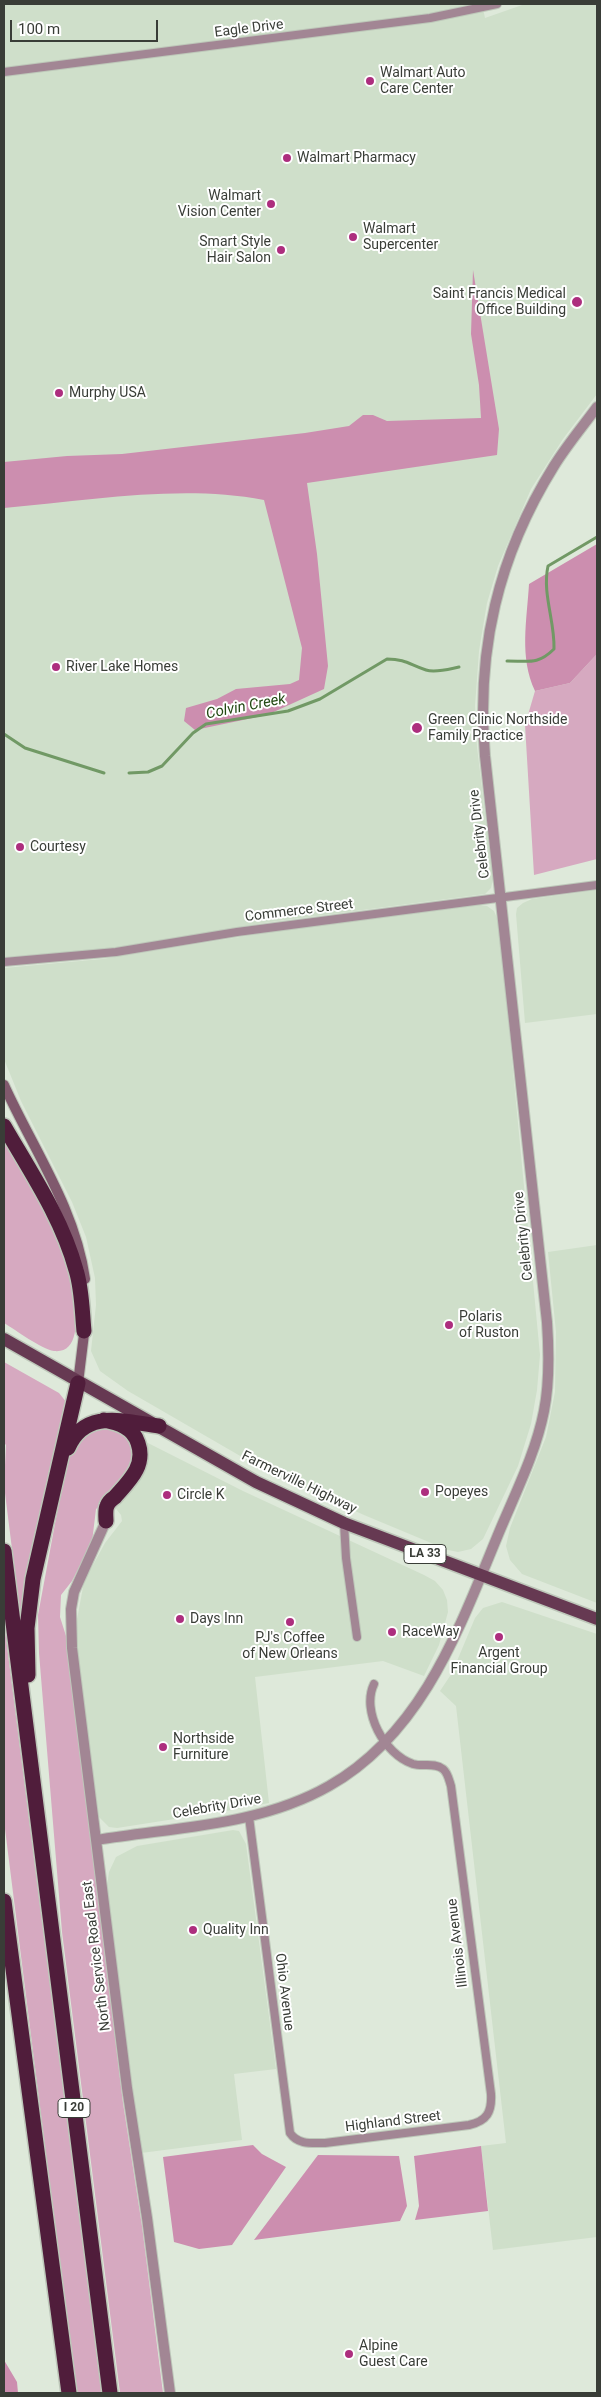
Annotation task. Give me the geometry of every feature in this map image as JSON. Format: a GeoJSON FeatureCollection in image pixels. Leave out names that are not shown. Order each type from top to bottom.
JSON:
{"type":"FeatureCollection","features":[{"type":"Feature","properties":{"kind":"highway"},"geometry":{"type":"LineString","coordinates":[[4,1126],[38,1184],[70,1250],[80,1290],[84,1330]]}},
{"type":"Feature","properties":{"kind":"highway"},"geometry":{"type":"LineString","coordinates":[[38,1824],[27,1628],[33,1579],[78,1383]]}},
{"type":"Feature","properties":{"kind":"highway"},"geometry":{"type":"LineString","coordinates":[[60,1467],[76,1433],[89,1424],[104,1420],[159,1426]]}},
{"type":"Feature","properties":{"kind":"highway"},"geometry":{"type":"LineString","coordinates":[[104,1420],[116,1423],[130,1430],[138,1442],[140,1456],[136,1470],[130,1480],[107,1505],[106,1521]]}},
{"type":"Feature","properties":{"kind":"highway","name":"I 20"},"geometry":{"type":"LineString","coordinates":[[4,1551],[110,2393]]}},
{"type":"Feature","properties":{"kind":"highway"},"geometry":{"type":"LineString","coordinates":[[4,1901],[69,2393]]}},
{"type":"Feature","properties":{"kind":"main road"},"geometry":{"type":"LineString","coordinates":[[4,1085],[25,1130],[56,1187],[74,1229],[86,1284],[84,1330],[78,1383]]}},
{"type":"Feature","properties":{"kind":"main road","name":"Farmerville Highway"},"geometry":{"type":"LineString","coordinates":[[9,1343],[256,1482],[344,1523],[597,1619]]}},
{"type":"Feature","properties":{"kind":"street","name":"Eagle Drive"},"geometry":{"type":"LineString","coordinates":[[4,72],[430,18],[497,4]]}},
{"type":"Feature","properties":{"kind":"street","name":"Celebrity Drive"},"geometry":{"type":"LineString","coordinates":[[97,1840],[248,1817],[287,1805],[331,1785],[359,1766],[387,1742],[416,1706],[438,1672],[481,1576],[530,1457],[544,1411],[549,1356],[482,725],[482,689],[486,645],[498,592],[510,553],[529,510],[555,464],[597,407]]}},
{"type":"Feature","properties":{"kind":"street","name":"Commerce Street"},"geometry":{"type":"LineString","coordinates":[[4,962],[116,952],[237,932],[597,885]]}},
{"type":"Feature","properties":{"kind":"street","name":"North Service Road East"},"geometry":{"type":"LineString","coordinates":[[106,1521],[74,1592],[70,1629],[127,2088],[147,2218],[170,2393]]}},
{"type":"Feature","properties":{"kind":"street"},"geometry":{"type":"LineString","coordinates":[[344,1523],[346,1558],[358,1637]]}},
{"type":"Feature","properties":{"kind":"street"},"geometry":{"type":"LineString","coordinates":[[374,1684],[370,1695],[375,1726],[387,1742]]}},
{"type":"Feature","properties":{"kind":"street","name":"Illinois Avenue"},"geometry":{"type":"LineString","coordinates":[[387,1742],[395,1752],[412,1763],[439,1766],[446,1771],[454,1803],[491,2094],[490,2112]]}},
{"type":"Feature","properties":{"kind":"street","name":"Ohio Avenue"},"geometry":{"type":"LineString","coordinates":[[248,1817],[289,2128],[294,2140]]}},
{"type":"Feature","properties":{"kind":"street","name":"Highland Street"},"geometry":{"type":"LineString","coordinates":[[294,2140],[325,2143],[469,2125],[482,2121],[490,2112]]}},
{"type":"Feature","properties":{"kind":"shaded area"},"geometry":{"type":"Polygon","coordinates":[[[4,4],[482,4],[485,18],[525,4],[597,4],[597,394],[563,439],[531,489],[498,566],[487,603],[479,651],[475,706],[477,747],[493,879],[491,888],[485,894],[270,922],[106,949],[4,957],[4,4]]]}},
{"type":"Feature","properties":{"kind":"shaded area"},"geometry":{"type":"Polygon","coordinates":[[[473,270],[499,429],[497,455],[307,483],[317,554],[328,666],[324,689],[267,715],[195,730],[184,721],[186,708],[217,699],[236,689],[290,684],[299,680],[302,648],[264,500],[232,495],[134,495],[4,508],[4,462],[67,456],[122,454],[305,433],[349,426],[363,415],[373,415],[387,421],[481,418],[479,385],[471,334],[473,270]]]}},
{"type":"Feature","properties":{"kind":"shaded area"},"geometry":{"type":"Polygon","coordinates":[[[597,544],[597,654],[570,683],[535,691],[527,665],[525,638],[529,584],[597,544]]]}},
{"type":"Feature","properties":{"kind":"shaded area"},"geometry":{"type":"Polygon","coordinates":[[[597,654],[597,859],[534,875],[525,725],[535,691],[570,683],[597,654]]]}},
{"type":"Feature","properties":{"kind":"shaded area"},"geometry":{"type":"Polygon","coordinates":[[[597,890],[597,1014],[525,1023],[517,908],[532,899],[597,890]]]}},
{"type":"Feature","properties":{"kind":"shaded area"},"geometry":{"type":"Polygon","coordinates":[[[480,905],[487,906],[494,911],[499,923],[540,1355],[537,1390],[531,1424],[518,1466],[483,1539],[471,1549],[458,1552],[448,1550],[364,1515],[261,1468],[128,1391],[100,1371],[91,1351],[96,1305],[95,1278],[86,1237],[72,1202],[21,1101],[4,1059],[4,968],[102,959],[271,932],[480,905]]]}},
{"type":"Feature","properties":{"kind":"shaded area"},"geometry":{"type":"Polygon","coordinates":[[[4,1137],[46,1209],[62,1249],[74,1295],[76,1317],[74,1335],[67,1348],[54,1351],[49,1350],[4,1323],[4,1137]]]}},
{"type":"Feature","properties":{"kind":"shaded area"},"geometry":{"type":"Polygon","coordinates":[[[597,1245],[597,1603],[522,1574],[510,1560],[506,1546],[510,1528],[546,1437],[555,1392],[556,1332],[548,1252],[597,1245]]]}},
{"type":"Feature","properties":{"kind":"shaded area"},"geometry":{"type":"Polygon","coordinates":[[[4,1362],[59,1393],[67,1403],[22,1614],[20,1613],[4,1485],[6,1445],[4,1443],[4,1362]]]}},
{"type":"Feature","properties":{"kind":"shaded area"},"geometry":{"type":"Polygon","coordinates":[[[100,1426],[126,1430],[138,1459],[106,1501],[96,1509],[92,1542],[72,1581],[61,1595],[60,1617],[66,1636],[123,2103],[142,2226],[163,2393],[120,2393],[62,1932],[39,1653],[38,1615],[68,1454],[74,1443],[100,1426]]]}},
{"type":"Feature","properties":{"kind":"shaded area"},"geometry":{"type":"Polygon","coordinates":[[[144,1441],[243,1491],[435,1581],[443,1590],[447,1600],[448,1612],[439,1645],[424,1676],[383,1661],[255,1677],[269,1803],[117,1828],[109,1827],[99,1817],[76,1643],[76,1625],[87,1576],[105,1543],[122,1521],[121,1515],[113,1505],[144,1441]]]}},
{"type":"Feature","properties":{"kind":"shaded area"},"geometry":{"type":"Polygon","coordinates":[[[502,1602],[597,1634],[597,2237],[493,2250],[481,2146],[506,2143],[456,1706],[440,1691],[452,1673],[475,1618],[483,1608],[502,1602]]]}},
{"type":"Feature","properties":{"kind":"shaded area"},"geometry":{"type":"Polygon","coordinates":[[[4,1622],[102,2393],[76,2393],[4,1821],[4,1622]]]}},
{"type":"Feature","properties":{"kind":"shaded area"},"geometry":{"type":"Polygon","coordinates":[[[233,1830],[239,1831],[246,1844],[276,2069],[234,2074],[242,2140],[141,2153],[107,1886],[109,1872],[116,1857],[137,1846],[233,1830]]]}},
{"type":"Feature","properties":{"kind":"shaded area"},"geometry":{"type":"Polygon","coordinates":[[[253,2145],[262,2154],[286,2167],[232,2245],[199,2249],[174,2242],[163,2157],[253,2145]]]}},
{"type":"Feature","properties":{"kind":"shaded area"},"geometry":{"type":"Polygon","coordinates":[[[481,2146],[488,2211],[415,2220],[419,2206],[414,2156],[481,2146]]]}},
{"type":"Feature","properties":{"kind":"shaded area"},"geometry":{"type":"Polygon","coordinates":[[[318,2155],[399,2156],[407,2206],[400,2221],[254,2240],[318,2155]]]}},
{"type":"Feature","properties":{"kind":"shaded area"},"geometry":{"type":"Polygon","coordinates":[[[4,2360],[17,2382],[18,2393],[4,2393],[4,2360]]]}},
{"type":"Feature","properties":{"kind":"waterway","name":"Colvin Creek"},"geometry":{"type":"LineString","coordinates":[[507,661],[538,660],[554,649],[547,587],[548,566],[597,537]]}},
{"type":"Feature","properties":{"kind":"waterway","name":"Colvin Creek"},"geometry":{"type":"LineString","coordinates":[[129,773],[148,772],[162,766],[193,733],[206,724],[288,711],[320,699],[387,659],[403,661],[430,671],[459,667]]}},
{"type":"Feature","properties":{"kind":"waterway","name":"Colvin Creek"},"geometry":{"type":"LineString","coordinates":[[4,734],[25,748],[104,773]]}},
{"type":"Feature","properties":{"kind":"place","name":"Walmart Auto Care Center"},"geometry":{"type":"Point","coordinates":[370,81]}},
{"type":"Feature","properties":{"kind":"place","name":"Walmart Pharmacy"},"geometry":{"type":"Point","coordinates":[287,158]}},
{"type":"Feature","properties":{"kind":"place","name":"Walmart Vision Center"},"geometry":{"type":"Point","coordinates":[271,204]}},
{"type":"Feature","properties":{"kind":"place","name":"Walmart Supercenter"},"geometry":{"type":"Point","coordinates":[353,237]}},
{"type":"Feature","properties":{"kind":"place","name":"Smart Style Hair Salon"},"geometry":{"type":"Point","coordinates":[281,250]}},
{"type":"Feature","properties":{"kind":"place","name":"Saint Francis Medical Office Building"},"geometry":{"type":"Point","coordinates":[577,302]}},
{"type":"Feature","properties":{"kind":"place","name":"Murphy USA"},"geometry":{"type":"Point","coordinates":[59,393]}},
{"type":"Feature","properties":{"kind":"place","name":"River Lake Homes"},"geometry":{"type":"Point","coordinates":[56,667]}},
{"type":"Feature","properties":{"kind":"place","name":"Green Clinic Northside Family Practice"},"geometry":{"type":"Point","coordinates":[417,728]}},
{"type":"Feature","properties":{"kind":"place","name":"Courtesy"},"geometry":{"type":"Point","coordinates":[20,847]}},
{"type":"Feature","properties":{"kind":"place","name":"Polaris of Ruston"},"geometry":{"type":"Point","coordinates":[449,1325]}},
{"type":"Feature","properties":{"kind":"place","name":"Popeyes"},"geometry":{"type":"Point","coordinates":[425,1492]}},
{"type":"Feature","properties":{"kind":"place","name":"Circle K"},"geometry":{"type":"Point","coordinates":[167,1495]}},
{"type":"Feature","properties":{"kind":"place","name":"Days Inn"},"geometry":{"type":"Point","coordinates":[180,1619]}},
{"type":"Feature","properties":{"kind":"place","name":"PJ's Coffee of New Orleans"},"geometry":{"type":"Point","coordinates":[290,1622]}},
{"type":"Feature","properties":{"kind":"place","name":"RaceWay"},"geometry":{"type":"Point","coordinates":[392,1632]}},
{"type":"Feature","properties":{"kind":"place","name":"Argent Financial Group"},"geometry":{"type":"Point","coordinates":[499,1637]}},
{"type":"Feature","properties":{"kind":"place","name":"Northside Furniture"},"geometry":{"type":"Point","coordinates":[163,1747]}},
{"type":"Feature","properties":{"kind":"place","name":"Quality Inn"},"geometry":{"type":"Point","coordinates":[193,1930]}},
{"type":"Feature","properties":{"kind":"place","name":"Alpine Guest Care"},"geometry":{"type":"Point","coordinates":[349,2354]}}]}
